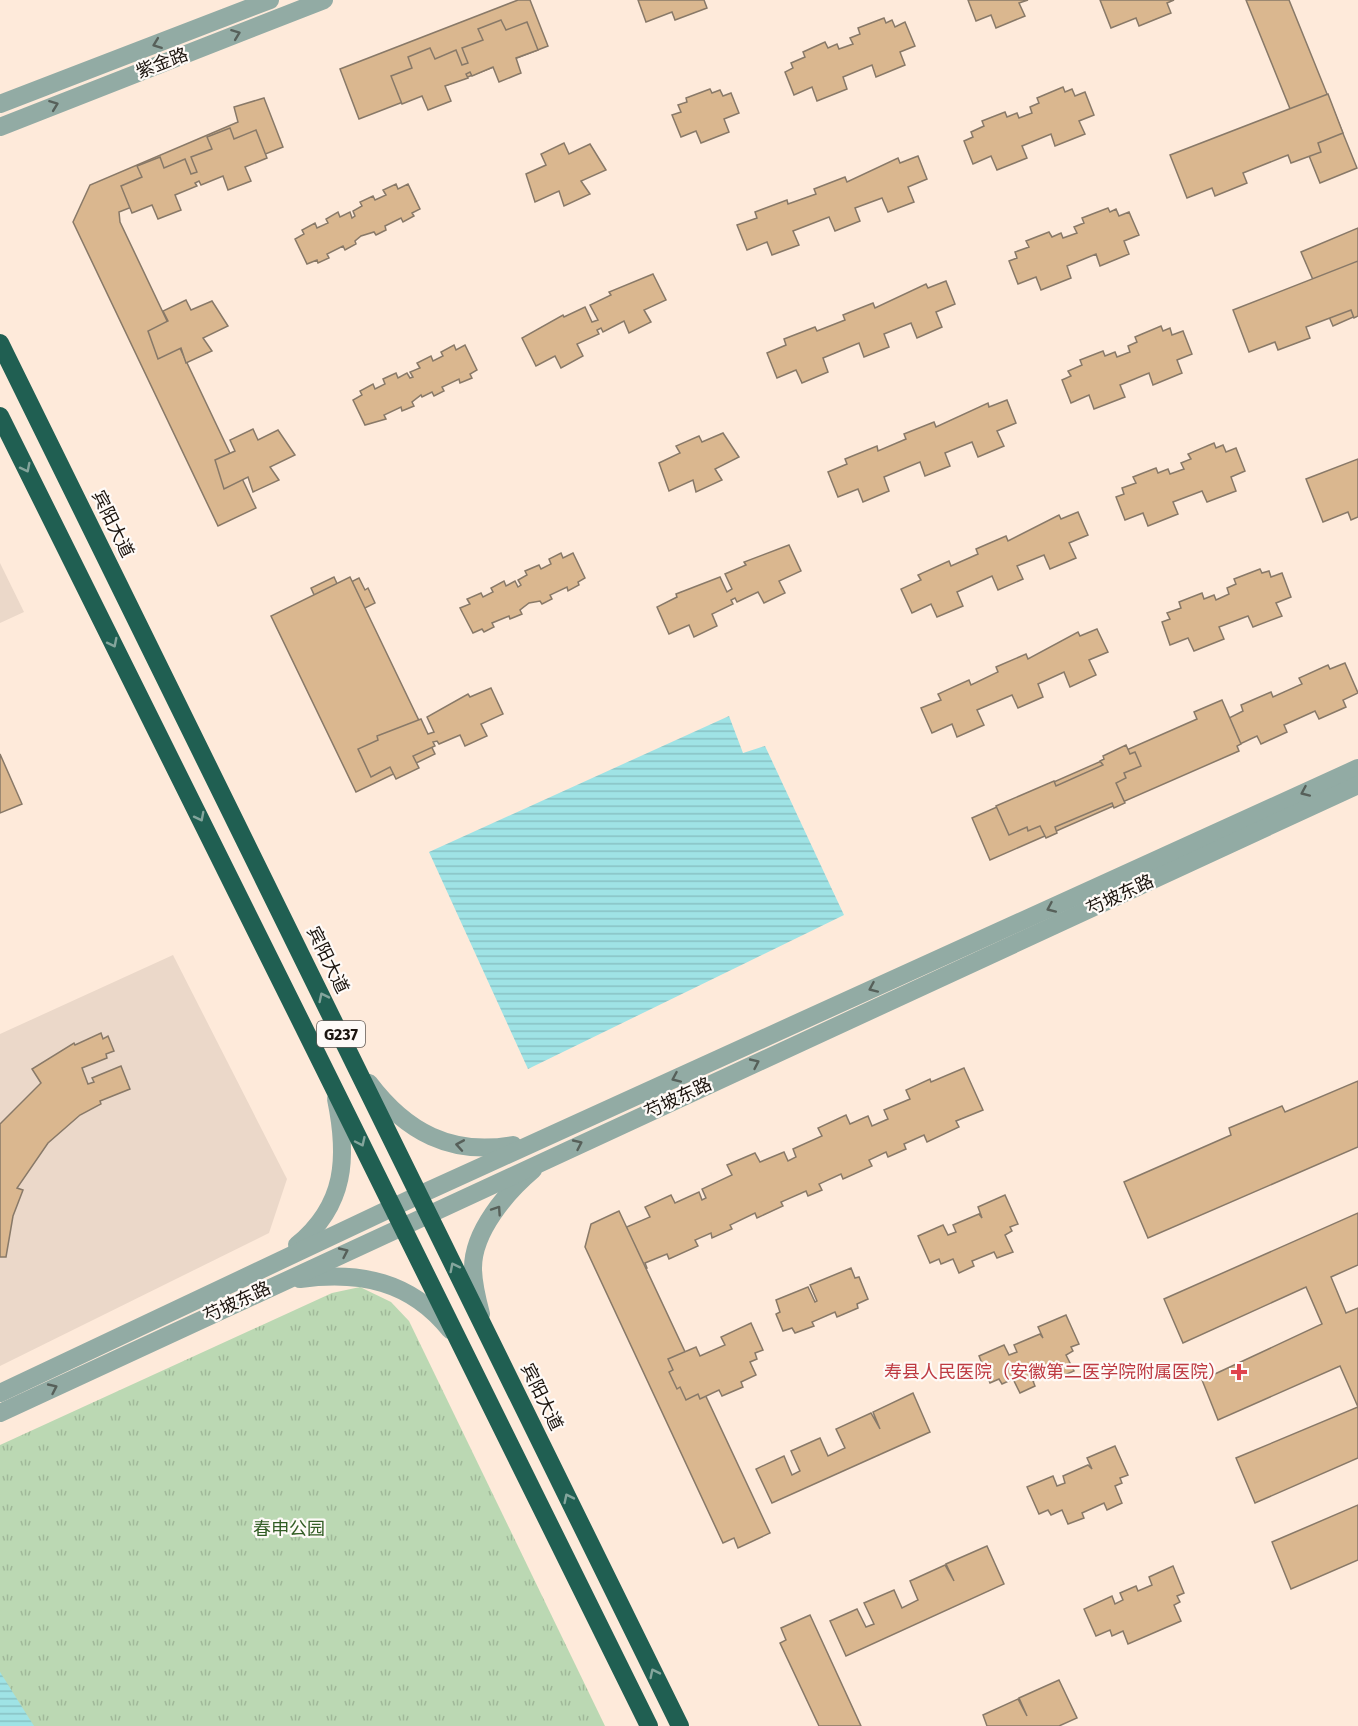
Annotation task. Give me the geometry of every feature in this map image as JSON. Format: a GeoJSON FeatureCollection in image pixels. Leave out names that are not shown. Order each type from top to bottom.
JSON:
{"type":"FeatureCollection","features":[{"type":"Feature","properties":{"kind":"highway","name":"宾阳大道"},"geometry":{"type":"LineString","coordinates":[[0,343],[361,1073],[427,1214],[680,1726]]}},
{"type":"Feature","properties":{"kind":"highway","name":"G237"},"geometry":{"type":"LineString","coordinates":[[0,416],[333,1083],[400,1226],[649,1726]]}},
{"type":"Feature","properties":{"kind":"street","name":"紫金路"},"geometry":{"type":"LineString","coordinates":[[0,104],[270,0]]}},
{"type":"Feature","properties":{"kind":"street","name":"紫金路"},"geometry":{"type":"LineString","coordinates":[[0,127],[324,0]]}},
{"type":"Feature","properties":{"kind":"street","name":"芍坡东路"},"geometry":{"type":"LineString","coordinates":[[0,1393],[392,1207],[1358,768]]}},
{"type":"Feature","properties":{"kind":"street","name":"芍坡东路"},"geometry":{"type":"LineString","coordinates":[[0,1413],[400,1226],[1358,785]]}},
{"type":"Feature","properties":{"kind":"street"},"geometry":{"type":"LineString","coordinates":[[361,1073],[382,1100],[407,1124],[437,1141],[491,1149],[539,1140]]}},
{"type":"Feature","properties":{"kind":"street"},"geometry":{"type":"LineString","coordinates":[[273,1263],[312,1233],[340,1185],[344,1151],[333,1083]]}},
{"type":"Feature","properties":{"kind":"street"},"geometry":{"type":"LineString","coordinates":[[483,1325],[473,1266],[481,1238],[497,1209],[519,1182],[548,1158]]}},
{"type":"Feature","properties":{"kind":"street"},"geometry":{"type":"LineString","coordinates":[[281,1282],[324,1276],[364,1278],[392,1285],[417,1297],[437,1314],[458,1341]]}},
{"type":"Feature","properties":{"kind":"shaded area"},"geometry":{"type":"Polygon","coordinates":[[[0,563],[24,612],[0,623],[0,563]]]}},
{"type":"Feature","properties":{"kind":"shaded area"},"geometry":{"type":"Polygon","coordinates":[[[173,955],[287,1179],[269,1233],[0,1366],[0,1034],[173,955]]]}},
{"type":"Feature","properties":{"kind":"green space","name":"春申公园"},"geometry":{"type":"Polygon","coordinates":[[[360,1287],[391,1302],[409,1321],[605,1726],[0,1726],[0,1445],[332,1293],[360,1287]]]}},
{"type":"Feature","properties":{"kind":"water"},"geometry":{"type":"Polygon","coordinates":[[[729,716],[743,753],[765,746],[844,915],[528,1069],[429,852],[729,716]]]}},
{"type":"Feature","properties":{"kind":"water"},"geometry":{"type":"Polygon","coordinates":[[[0,1672],[34,1726],[0,1726],[0,1672]]]}},
{"type":"Feature","properties":{"kind":"building"},"geometry":{"type":"Polygon","coordinates":[[[518,0],[530,0],[548,46],[359,119],[340,69],[518,0]]]}},
{"type":"Feature","properties":{"kind":"building"},"geometry":{"type":"Polygon","coordinates":[[[638,0],[704,0],[707,8],[675,20],[672,12],[646,22],[638,0]]]}},
{"type":"Feature","properties":{"kind":"building"},"geometry":{"type":"Polygon","coordinates":[[[968,0],[1028,0],[1019,3],[1025,16],[996,28],[991,15],[976,21],[968,0]]]}},
{"type":"Feature","properties":{"kind":"building"},"geometry":{"type":"Polygon","coordinates":[[[1100,0],[1174,0],[1167,3],[1171,13],[1139,26],[1136,18],[1111,28],[1100,0]]]}},
{"type":"Feature","properties":{"kind":"building"},"geometry":{"type":"Polygon","coordinates":[[[1246,0],[1289,0],[1357,168],[1320,183],[1246,0]]]}},
{"type":"Feature","properties":{"kind":"building"},"geometry":{"type":"Polygon","coordinates":[[[884,18],[886,23],[892,20],[895,27],[905,22],[915,46],[900,52],[905,65],[876,77],[872,65],[843,77],[847,89],[817,101],[812,87],[794,95],[785,72],[793,68],[791,63],[805,57],[803,52],[825,42],[828,48],[837,44],[839,49],[853,44],[850,38],[860,34],[858,28],[884,18]]]}},
{"type":"Feature","properties":{"kind":"building"},"geometry":{"type":"Polygon","coordinates":[[[501,20],[506,30],[527,22],[538,50],[516,58],[521,73],[499,82],[493,67],[472,76],[470,72],[466,74],[468,78],[445,86],[451,101],[428,110],[422,96],[402,104],[391,76],[412,68],[408,57],[430,48],[435,59],[456,50],[462,65],[468,63],[462,48],[483,40],[478,29],[501,20]]]}},
{"type":"Feature","properties":{"kind":"building"},"geometry":{"type":"Polygon","coordinates":[[[1063,87],[1065,92],[1072,89],[1075,96],[1085,92],[1094,115],[1079,121],[1085,134],[1055,146],[1051,134],[1022,146],[1027,158],[997,170],[991,156],[973,164],[964,141],[973,137],[971,132],[984,126],[982,121],[1005,112],[1007,117],[1017,113],[1019,118],[1032,113],[1030,107],[1039,103],[1037,98],[1063,87]]]}},
{"type":"Feature","properties":{"kind":"building"},"geometry":{"type":"Polygon","coordinates":[[[710,89],[712,93],[720,90],[723,96],[731,93],[739,113],[724,119],[729,132],[701,143],[696,131],[681,137],[672,115],[681,112],[678,105],[687,102],[686,98],[710,89]]]}},
{"type":"Feature","properties":{"kind":"building"},"geometry":{"type":"Polygon","coordinates":[[[1328,94],[1343,133],[1318,143],[1321,152],[1291,163],[1288,155],[1243,173],[1247,183],[1215,196],[1212,188],[1187,198],[1170,155],[1328,94]]]}},
{"type":"Feature","properties":{"kind":"building"},"geometry":{"type":"Polygon","coordinates":[[[264,98],[283,147],[119,212],[120,222],[256,508],[218,526],[73,222],[90,185],[238,122],[234,107],[264,98]]]}},
{"type":"Feature","properties":{"kind":"building"},"geometry":{"type":"Polygon","coordinates":[[[230,128],[234,139],[256,130],[267,158],[245,167],[251,181],[228,190],[223,176],[201,185],[199,181],[195,183],[197,186],[175,195],[181,210],[158,219],[152,205],[132,213],[121,186],[142,177],[137,166],[160,157],[164,168],[185,159],[191,174],[197,172],[191,157],[212,149],[207,137],[230,128]]]}},
{"type":"Feature","properties":{"kind":"building"},"geometry":{"type":"Polygon","coordinates":[[[564,143],[569,154],[590,144],[606,170],[581,181],[590,194],[564,206],[559,191],[535,202],[526,174],[546,165],[541,154],[564,143]]]}},
{"type":"Feature","properties":{"kind":"building"},"geometry":{"type":"Polygon","coordinates":[[[918,156],[927,179],[908,187],[914,202],[888,212],[882,198],[855,208],[860,221],[835,231],[829,217],[793,231],[799,245],[772,255],[767,242],[747,250],[737,225],[757,218],[755,212],[787,200],[788,204],[816,194],[814,189],[845,177],[847,182],[898,158],[900,163],[918,156]]]}},
{"type":"Feature","properties":{"kind":"building"},"geometry":{"type":"Polygon","coordinates":[[[396,184],[398,189],[408,184],[420,209],[412,213],[414,216],[403,222],[401,218],[385,226],[386,230],[376,235],[374,232],[361,236],[355,241],[356,244],[345,250],[343,246],[327,254],[329,258],[318,263],[317,260],[307,264],[295,239],[304,234],[302,230],[315,223],[317,228],[328,223],[326,219],[338,212],[340,217],[350,212],[352,218],[355,216],[353,211],[362,206],[360,202],[373,196],[375,200],[386,195],[383,190],[396,184]]]}},
{"type":"Feature","properties":{"kind":"building"},"geometry":{"type":"Polygon","coordinates":[[[1108,208],[1110,212],[1116,209],[1119,216],[1129,212],[1139,235],[1124,241],[1129,254],[1100,266],[1096,254],[1067,266],[1071,278],[1041,290],[1036,277],[1018,284],[1009,261],[1017,258],[1015,252],[1029,247],[1026,241],[1049,232],[1052,237],[1061,233],[1063,238],[1077,233],[1074,227],[1084,223],[1082,218],[1108,208]]]}},
{"type":"Feature","properties":{"kind":"building"},"geometry":{"type":"Polygon","coordinates":[[[1358,228],[1358,315],[1333,326],[1301,252],[1358,228]]]}},
{"type":"Feature","properties":{"kind":"building"},"geometry":{"type":"Polygon","coordinates":[[[1358,261],[1358,316],[1354,318],[1351,310],[1306,327],[1310,338],[1278,350],[1275,342],[1249,352],[1233,310],[1358,261]]]}},
{"type":"Feature","properties":{"kind":"building"},"geometry":{"type":"Polygon","coordinates":[[[653,274],[666,300],[644,310],[651,322],[629,333],[624,321],[603,332],[601,328],[597,330],[599,334],[577,344],[583,356],[561,368],[555,356],[536,366],[522,338],[563,315],[564,317],[585,307],[592,322],[598,320],[590,305],[611,295],[609,292],[653,274]]]}},
{"type":"Feature","properties":{"kind":"building"},"geometry":{"type":"Polygon","coordinates":[[[946,281],[955,304],[936,312],[942,327],[917,338],[911,323],[884,334],[889,347],[864,357],[859,343],[823,358],[828,372],[802,383],[796,370],[777,378],[767,353],[786,345],[784,339],[815,327],[817,331],[845,320],[843,315],[873,303],[875,308],[926,284],[928,288],[946,281]]]}},
{"type":"Feature","properties":{"kind":"building"},"geometry":{"type":"Polygon","coordinates":[[[186,300],[191,310],[212,301],[228,326],[203,338],[212,351],[186,363],[181,348],[158,359],[148,331],[168,321],[163,311],[186,300]]]}},
{"type":"Feature","properties":{"kind":"building"},"geometry":{"type":"Polygon","coordinates":[[[1161,326],[1163,331],[1170,328],[1172,335],[1183,331],[1192,354],[1177,360],[1182,373],[1153,385],[1149,373],[1120,385],[1125,397],[1094,409],[1089,395],[1071,403],[1062,380],[1071,376],[1068,371],[1082,365],[1080,360],[1103,351],[1105,356],[1115,352],[1117,357],[1130,352],[1128,346],[1137,342],[1135,337],[1161,326]]]}},
{"type":"Feature","properties":{"kind":"building"},"geometry":{"type":"Polygon","coordinates":[[[454,345],[456,350],[465,345],[477,370],[470,374],[472,378],[460,383],[459,379],[442,387],[444,391],[434,396],[432,392],[422,397],[421,395],[412,402],[414,406],[402,411],[401,407],[384,415],[386,419],[365,425],[353,400],[362,395],[360,391],[373,384],[375,389],[385,384],[383,379],[396,373],[398,378],[407,373],[410,378],[413,377],[410,372],[420,368],[417,363],[431,356],[433,361],[443,356],[441,352],[454,345]]]}},
{"type":"Feature","properties":{"kind":"building"},"geometry":{"type":"Polygon","coordinates":[[[1007,400],[1016,423],[997,431],[1004,446],[978,457],[972,442],[945,453],[950,466],[925,476],[920,462],[884,477],[889,491],[863,502],[858,489],[838,497],[828,472],[847,464],[845,459],[877,446],[878,451],[906,439],[904,434],[934,422],[936,427],[988,403],[989,407],[1007,400]]]}},
{"type":"Feature","properties":{"kind":"building"},"geometry":{"type":"Polygon","coordinates":[[[253,429],[258,440],[278,430],[295,455],[270,467],[279,480],[253,492],[248,477],[224,489],[215,460],[235,451],[230,440],[253,429]]]}},
{"type":"Feature","properties":{"kind":"building"},"geometry":{"type":"Polygon","coordinates":[[[723,433],[739,457],[715,469],[722,480],[696,492],[693,480],[669,491],[659,463],[680,453],[676,446],[699,436],[702,442],[723,433]]]}},
{"type":"Feature","properties":{"kind":"building"},"geometry":{"type":"Polygon","coordinates":[[[1214,443],[1216,448],[1223,445],[1226,452],[1236,448],[1245,471],[1231,477],[1236,491],[1207,502],[1202,491],[1173,502],[1178,514],[1148,526],[1143,513],[1125,520],[1116,497],[1124,494],[1122,488],[1136,483],[1133,477],[1156,468],[1158,473],[1168,469],[1170,474],[1184,469],[1181,463],[1191,459],[1188,454],[1214,443]]]}},
{"type":"Feature","properties":{"kind":"building"},"geometry":{"type":"Polygon","coordinates":[[[1358,459],[1358,517],[1351,520],[1348,512],[1323,522],[1306,479],[1358,459]]]}},
{"type":"Feature","properties":{"kind":"building"},"geometry":{"type":"Polygon","coordinates":[[[1078,512],[1088,535],[1069,543],[1076,558],[1050,569],[1044,555],[1017,566],[1023,579],[998,590],[992,576],[957,592],[963,606],[937,617],[931,604],[912,613],[901,589],[921,580],[918,575],[949,561],[951,566],[978,554],[976,549],[1006,536],[1008,541],[1059,515],[1061,519],[1078,512]]]}},
{"type":"Feature","properties":{"kind":"building"},"geometry":{"type":"Polygon","coordinates":[[[789,545],[801,571],[779,581],[785,593],[764,603],[758,592],[737,602],[735,598],[731,600],[733,604],[712,614],[717,626],[694,637],[689,625],[669,634],[657,607],[677,597],[676,594],[720,577],[727,592],[732,589],[725,574],[746,565],[744,562],[789,545]]]}},
{"type":"Feature","properties":{"kind":"building"},"geometry":{"type":"Polygon","coordinates":[[[561,553],[563,558],[573,553],[585,578],[578,582],[579,585],[568,591],[567,587],[550,595],[552,599],[542,604],[540,601],[529,603],[520,610],[522,614],[510,619],[509,616],[492,623],[494,627],[484,632],[482,629],[473,633],[460,608],[470,604],[467,599],[481,593],[483,597],[493,592],[491,588],[504,581],[506,586],[515,581],[518,587],[521,585],[518,580],[527,575],[525,571],[539,565],[541,569],[551,564],[549,559],[561,553]]]}},
{"type":"Feature","properties":{"kind":"building"},"geometry":{"type":"Polygon","coordinates":[[[1260,569],[1262,573],[1269,571],[1271,577],[1282,573],[1291,597],[1276,603],[1282,616],[1253,627],[1248,616],[1219,627],[1224,639],[1194,651],[1188,638],[1170,645],[1162,622],[1170,619],[1167,613],[1181,608],[1179,602],[1202,593],[1204,599],[1214,595],[1216,600],[1229,594],[1227,588],[1236,584],[1234,579],[1260,569]]]}},
{"type":"Feature","properties":{"kind":"building"},"geometry":{"type":"Polygon","coordinates":[[[334,577],[339,588],[359,578],[365,590],[368,588],[375,603],[351,615],[360,628],[334,641],[329,625],[306,637],[296,609],[316,599],[311,588],[334,577]]]}},
{"type":"Feature","properties":{"kind":"building"},"geometry":{"type":"Polygon","coordinates":[[[350,577],[435,754],[356,792],[271,616],[350,577]]]}},
{"type":"Feature","properties":{"kind":"building"},"geometry":{"type":"Polygon","coordinates":[[[1097,629],[1108,652],[1089,660],[1096,675],[1070,687],[1064,672],[1038,684],[1043,697],[1018,708],[1012,695],[977,710],[984,725],[957,737],[952,724],[932,733],[921,708],[941,700],[938,694],[969,680],[971,685],[998,672],[996,667],[1026,654],[1028,659],[1078,632],[1080,636],[1097,629]]]}},
{"type":"Feature","properties":{"kind":"building"},"geometry":{"type":"Polygon","coordinates":[[[1345,663],[1358,693],[1343,700],[1346,707],[1319,719],[1315,711],[1284,725],[1287,732],[1261,744],[1257,736],[1240,744],[1229,718],[1243,711],[1241,705],[1271,692],[1273,697],[1302,684],[1299,678],[1328,665],[1330,669],[1345,663]]]}},
{"type":"Feature","properties":{"kind":"building"},"geometry":{"type":"Polygon","coordinates":[[[491,688],[503,714],[481,724],[487,736],[465,746],[460,735],[439,744],[437,741],[433,742],[435,746],[413,756],[419,768],[396,779],[390,767],[371,777],[358,749],[378,740],[377,736],[421,719],[428,734],[434,732],[427,717],[468,694],[470,697],[491,688]]]}},
{"type":"Feature","properties":{"kind":"building"},"geometry":{"type":"Polygon","coordinates":[[[1222,700],[1241,744],[1237,746],[1239,751],[990,860],[972,818],[1197,719],[1194,712],[1222,700]]]}},
{"type":"Feature","properties":{"kind":"building"},"geometry":{"type":"Polygon","coordinates":[[[1126,745],[1130,754],[1135,752],[1141,766],[1124,773],[1126,778],[1116,783],[1125,803],[1114,808],[1112,803],[1055,827],[1057,833],[1046,838],[1040,826],[1028,831],[1027,827],[1009,835],[996,806],[1054,781],[1056,786],[1103,765],[1100,761],[1104,759],[1103,756],[1126,745]]]}},
{"type":"Feature","properties":{"kind":"building"},"geometry":{"type":"Polygon","coordinates":[[[0,754],[22,804],[0,813],[0,754]]]}},
{"type":"Feature","properties":{"kind":"building"},"geometry":{"type":"Polygon","coordinates":[[[101,1033],[103,1039],[108,1036],[114,1051],[106,1054],[107,1058],[82,1068],[88,1084],[94,1082],[92,1078],[121,1066],[130,1089],[100,1101],[101,1104],[80,1115],[48,1143],[17,1188],[23,1190],[13,1216],[6,1257],[0,1257],[0,1124],[41,1083],[32,1069],[74,1043],[75,1045],[101,1033]]]}},
{"type":"Feature","properties":{"kind":"building"},"geometry":{"type":"Polygon","coordinates":[[[964,1068],[983,1110],[956,1121],[959,1127],[927,1142],[924,1135],[904,1144],[906,1149],[888,1157],[886,1152],[869,1160],[872,1166],[843,1179],[841,1174],[819,1184],[822,1190],[808,1196],[806,1191],[781,1202],[783,1206],[757,1218],[755,1213],[730,1225],[732,1229],[712,1238],[711,1233],[695,1240],[698,1246],[669,1259],[667,1254],[645,1263],[647,1268],[631,1275],[613,1233],[650,1217],[645,1207],[671,1195],[675,1203],[699,1192],[702,1200],[706,1198],[702,1189],[732,1175],[727,1165],[755,1153],[760,1162],[784,1152],[788,1161],[796,1157],[793,1149],[822,1136],[818,1128],[846,1115],[850,1124],[868,1116],[872,1126],[888,1119],[884,1110],[910,1099],[906,1090],[964,1068]]]}},
{"type":"Feature","properties":{"kind":"building"},"geometry":{"type":"Polygon","coordinates":[[[1358,1081],[1358,1147],[1148,1238],[1124,1182],[1231,1135],[1229,1128],[1282,1106],[1285,1112],[1358,1081]]]}},
{"type":"Feature","properties":{"kind":"building"},"geometry":{"type":"Polygon","coordinates":[[[1005,1195],[1018,1224],[1010,1227],[1012,1231],[1005,1235],[1013,1252],[997,1258],[994,1252],[972,1261],[974,1266],[959,1273],[953,1259],[941,1264],[939,1259],[930,1263],[918,1236],[943,1225],[948,1235],[956,1232],[953,1225],[979,1214],[982,1218],[978,1207],[1005,1195]]]}},
{"type":"Feature","properties":{"kind":"building"},"geometry":{"type":"Polygon","coordinates":[[[619,1211],[770,1533],[738,1548],[734,1538],[723,1543],[585,1247],[591,1224],[619,1211]]]}},
{"type":"Feature","properties":{"kind":"building"},"geometry":{"type":"Polygon","coordinates":[[[1358,1213],[1358,1265],[1331,1277],[1346,1313],[1358,1308],[1358,1407],[1340,1366],[1218,1420],[1202,1380],[1322,1324],[1306,1287],[1183,1343],[1164,1299],[1358,1213]]]}},
{"type":"Feature","properties":{"kind":"building"},"geometry":{"type":"Polygon","coordinates":[[[851,1268],[855,1278],[859,1277],[868,1299],[857,1304],[858,1308],[837,1317],[835,1312],[812,1322],[814,1326],[795,1333],[792,1328],[783,1331],[776,1314],[780,1312],[776,1300],[808,1287],[815,1302],[817,1301],[810,1285],[851,1268]]]}},
{"type":"Feature","properties":{"kind":"building"},"geometry":{"type":"Polygon","coordinates":[[[1066,1315],[1079,1344],[1071,1347],[1073,1351],[1066,1355],[1074,1371],[1058,1378],[1055,1372],[1033,1381],[1035,1386],[1020,1393],[1013,1379],[1002,1384],[999,1379],[990,1383],[979,1356],[1004,1345],[1009,1355],[1017,1352],[1014,1345],[1040,1334],[1043,1338],[1038,1327],[1066,1315]]]}},
{"type":"Feature","properties":{"kind":"building"},"geometry":{"type":"Polygon","coordinates":[[[751,1323],[763,1350],[755,1353],[757,1359],[750,1362],[756,1375],[741,1382],[743,1387],[722,1396],[719,1390],[700,1399],[698,1394],[686,1400],[680,1387],[677,1389],[669,1372],[673,1370],[668,1359],[696,1347],[700,1356],[725,1345],[721,1337],[751,1323]]]}},
{"type":"Feature","properties":{"kind":"building"},"geometry":{"type":"Polygon","coordinates":[[[913,1393],[930,1432],[772,1503],[756,1469],[784,1456],[792,1475],[800,1471],[791,1451],[820,1438],[828,1456],[845,1448],[836,1429],[871,1413],[880,1429],[873,1412],[913,1393]]]}},
{"type":"Feature","properties":{"kind":"building"},"geometry":{"type":"Polygon","coordinates":[[[1358,1407],[1358,1458],[1255,1503],[1236,1458],[1358,1407]]]}},
{"type":"Feature","properties":{"kind":"building"},"geometry":{"type":"Polygon","coordinates":[[[1115,1446],[1128,1475],[1120,1478],[1122,1483],[1115,1486],[1122,1503],[1107,1510],[1104,1503],[1082,1513],[1084,1518],[1068,1524],[1062,1510],[1051,1515],[1048,1510],[1039,1514],[1027,1487],[1053,1476],[1057,1486],[1065,1483],[1063,1476],[1088,1465],[1092,1469],[1087,1458],[1115,1446]]]}},
{"type":"Feature","properties":{"kind":"building"},"geometry":{"type":"Polygon","coordinates":[[[1358,1505],[1358,1560],[1291,1589],[1272,1542],[1358,1505]]]}},
{"type":"Feature","properties":{"kind":"building"},"geometry":{"type":"Polygon","coordinates":[[[987,1546],[1004,1584],[846,1656],[830,1621],[857,1609],[866,1627],[874,1624],[864,1603],[894,1590],[902,1608],[918,1600],[910,1581],[945,1565],[954,1581],[946,1564],[987,1546]]]}},
{"type":"Feature","properties":{"kind":"building"},"geometry":{"type":"Polygon","coordinates":[[[1173,1566],[1184,1593],[1177,1596],[1180,1602],[1174,1605],[1181,1621],[1128,1644],[1123,1631],[1112,1636],[1110,1630],[1096,1636],[1084,1609],[1112,1596],[1115,1604],[1123,1600],[1120,1593],[1136,1586],[1138,1591],[1152,1585],[1149,1577],[1173,1566]]]}},
{"type":"Feature","properties":{"kind":"building"},"geometry":{"type":"Polygon","coordinates":[[[810,1615],[861,1726],[819,1726],[780,1643],[786,1640],[781,1628],[810,1615]]]}},
{"type":"Feature","properties":{"kind":"building"},"geometry":{"type":"Polygon","coordinates":[[[1059,1680],[1077,1718],[1059,1726],[987,1726],[983,1715],[1018,1699],[1027,1716],[1019,1698],[1059,1680]]]}},
{"type":"Feature","properties":{"kind":"place","name":"寿县人民医院（安徽第二医学院附属医院）"},"geometry":{"type":"Point","coordinates":[1239,1372]}}]}
